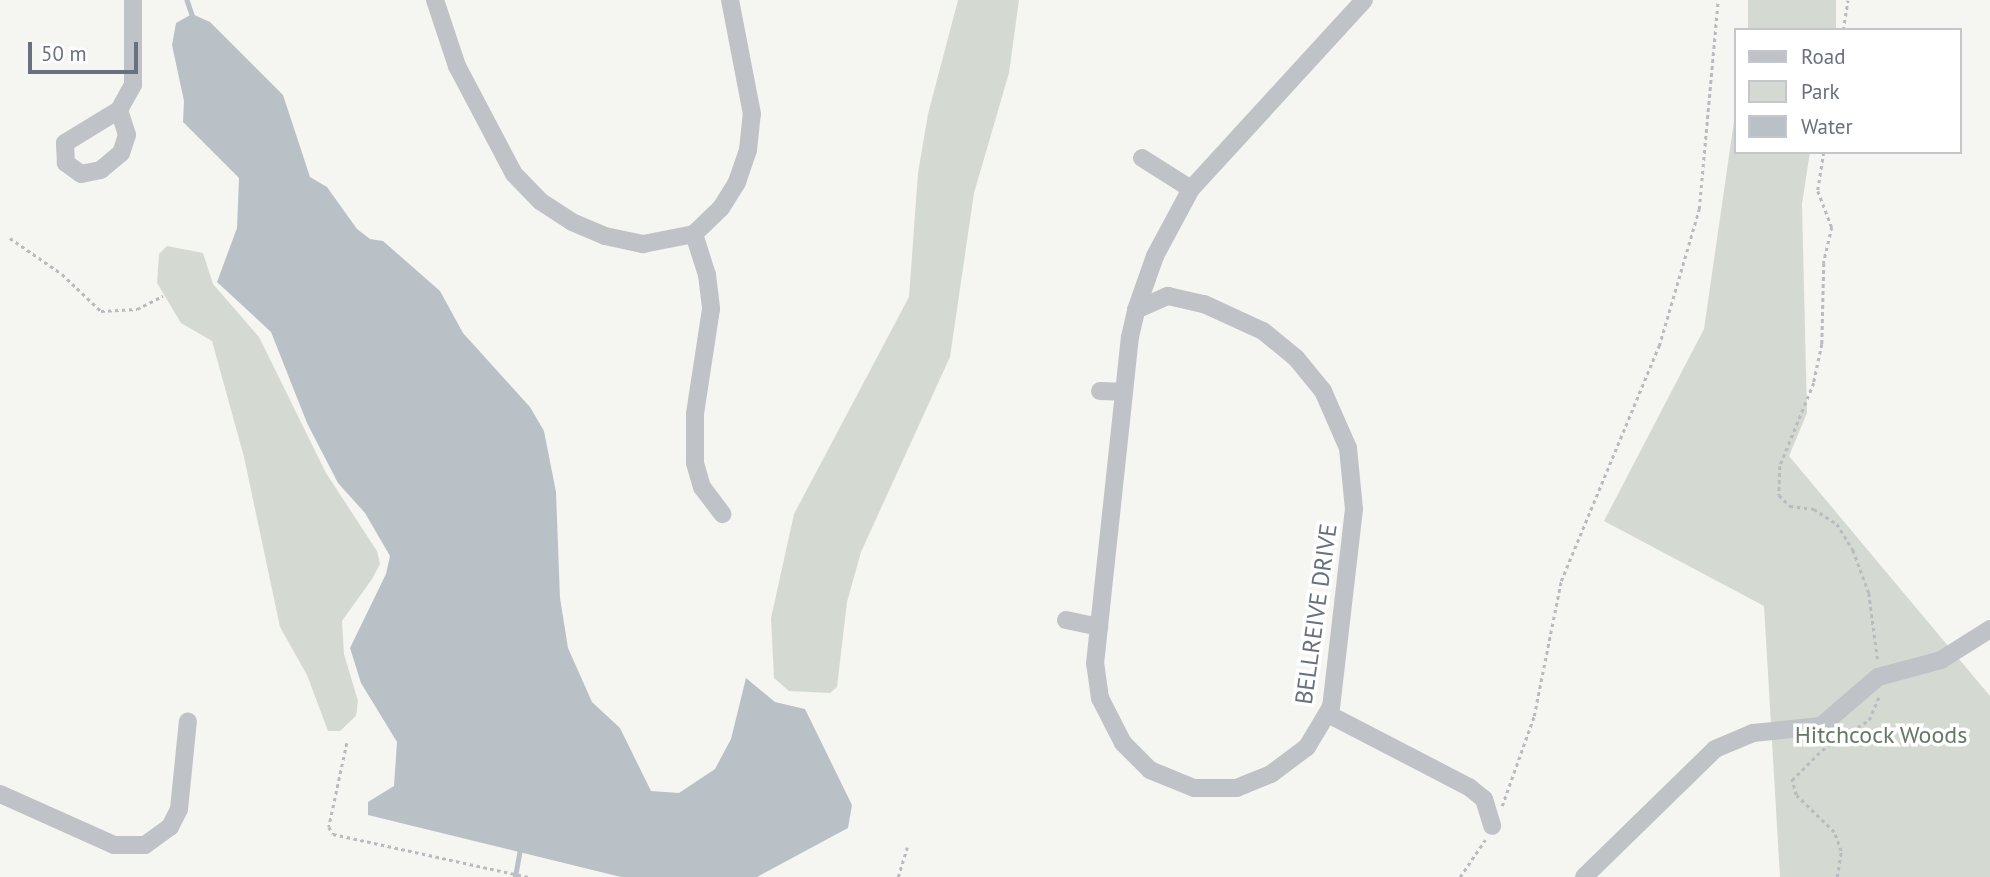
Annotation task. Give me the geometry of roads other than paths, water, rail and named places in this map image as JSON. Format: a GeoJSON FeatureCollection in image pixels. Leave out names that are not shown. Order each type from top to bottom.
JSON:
{"type":"FeatureCollection","features":[{"type":"Feature","properties":{"kind":"street"},"geometry":{"type":"LineString","coordinates":[[119,110],[133,85],[133,0]]}},
{"type":"Feature","properties":{"kind":"street"},"geometry":{"type":"LineString","coordinates":[[435,0],[446,42],[492,139],[514,174],[540,201],[587,230],[624,241],[654,243],[694,234],[730,195],[751,133],[749,85],[730,0]]}},
{"type":"Feature","properties":{"kind":"street","name":"BELLREIVE DRIVE"},"geometry":{"type":"LineString","coordinates":[[1136,310],[1168,296],[1204,304],[1250,323],[1296,358],[1334,410],[1352,468],[1354,509],[1339,660],[1328,714],[1307,747],[1251,784],[1209,790],[1163,777],[1123,743],[1106,713],[1096,672],[1098,627],[1123,392],[1136,310],[1166,232],[1191,189],[1364,0]]}},
{"type":"Feature","properties":{"kind":"street"},"geometry":{"type":"LineString","coordinates":[[1142,158],[1191,189]]}},
{"type":"Feature","properties":{"kind":"street"},"geometry":{"type":"LineString","coordinates":[[694,234],[707,275],[711,309],[695,414],[695,463],[702,487],[722,514]]}},
{"type":"Feature","properties":{"kind":"street"},"geometry":{"type":"LineString","coordinates":[[1100,391],[1123,392]]}},
{"type":"Feature","properties":{"kind":"street"},"geometry":{"type":"LineString","coordinates":[[1066,620],[1098,627]]}},
{"type":"Feature","properties":{"kind":"street"},"geometry":{"type":"LineString","coordinates":[[1584,877],[1715,749],[1752,733],[1821,726],[1878,677],[1941,660],[1990,629]]}},
{"type":"Feature","properties":{"kind":"street"},"geometry":{"type":"LineString","coordinates":[[1328,714],[1469,787],[1484,799],[1492,826]]}},
{"type":"Feature","properties":{"kind":"street"},"geometry":{"type":"LineString","coordinates":[[0,794],[114,845],[145,845],[163,835],[179,809],[188,721]]}},
{"type":"Feature","properties":{"kind":"water"},"geometry":{"type":"Polygon","coordinates":[[[192,14],[210,22],[283,95],[310,177],[327,187],[357,229],[370,239],[383,241],[440,291],[463,333],[530,407],[544,431],[556,492],[560,598],[568,648],[592,702],[620,728],[651,791],[679,793],[715,769],[731,739],[746,678],[775,702],[805,709],[852,805],[848,828],[757,877],[621,877],[368,815],[368,802],[394,786],[397,742],[361,683],[350,648],[386,574],[390,556],[365,513],[338,483],[307,423],[271,332],[217,282],[237,228],[239,178],[183,122],[184,101],[172,45],[176,23],[192,14]]]}},
{"type":"Feature","properties":{"kind":"waterway"},"geometry":{"type":"LineString","coordinates":[[187,0],[193,17]]}},
{"type":"Feature","properties":{"kind":"waterway"},"geometry":{"type":"LineString","coordinates":[[515,877],[520,850]]}},
{"type":"Feature","properties":{"kind":"park label","name":"Hitchcock Woods"},"geometry":{"type":"Point","coordinates":[1881,735]}}]}
